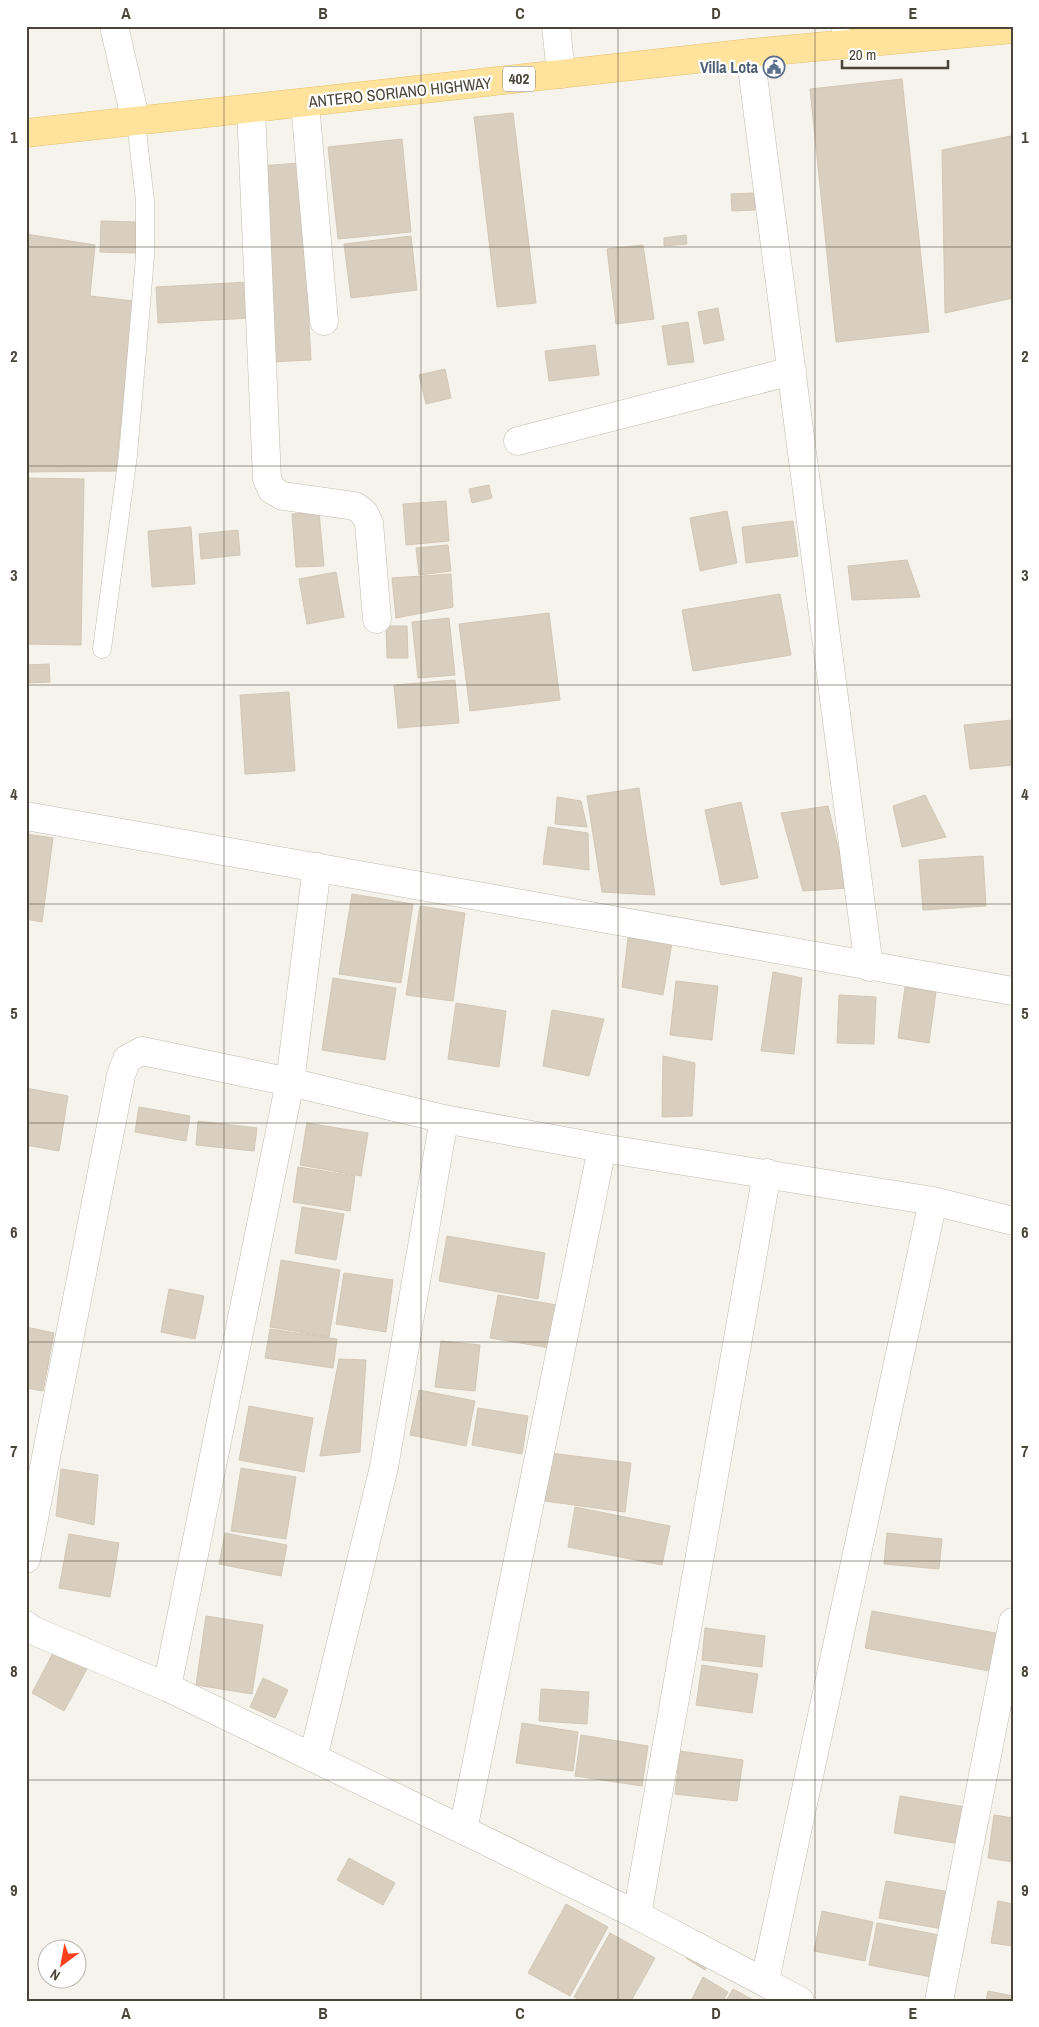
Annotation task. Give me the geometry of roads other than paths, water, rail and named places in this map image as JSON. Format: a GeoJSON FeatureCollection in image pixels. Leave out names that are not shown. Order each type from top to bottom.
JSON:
{"type":"FeatureCollection","features":[{"type":"Feature","properties":{"kind":"main road","name":"ANTERO SORIANO HIGHWAY"},"geometry":{"type":"LineString","coordinates":[[26,132],[136,122],[750,53],[841,35],[1013,29]]}},
{"type":"Feature","properties":{"kind":"street"},"geometry":{"type":"LineString","coordinates":[[114,26],[136,122]]}},
{"type":"Feature","properties":{"kind":"street"},"geometry":{"type":"LineString","coordinates":[[556,26],[561,74]]}},
{"type":"Feature","properties":{"kind":"street"},"geometry":{"type":"LineString","coordinates":[[750,53],[870,967]]}},
{"type":"Feature","properties":{"kind":"street"},"geometry":{"type":"LineString","coordinates":[[304,103],[324,321]]}},
{"type":"Feature","properties":{"kind":"street"},"geometry":{"type":"LineString","coordinates":[[251,109],[268,479],[272,490],[283,496],[355,506],[364,512],[369,524],[377,619]]}},
{"type":"Feature","properties":{"kind":"street"},"geometry":{"type":"LineString","coordinates":[[518,441],[792,371]]}},
{"type":"Feature","properties":{"kind":"street"},"geometry":{"type":"LineString","coordinates":[[26,816],[1013,991]]}},
{"type":"Feature","properties":{"kind":"street"},"geometry":{"type":"LineString","coordinates":[[167,1687],[290,1082],[317,867]]}},
{"type":"Feature","properties":{"kind":"street"},"geometry":{"type":"LineString","coordinates":[[26,1559],[118,1094],[127,1059],[142,1051],[290,1082],[444,1119],[602,1148],[933,1201],[1013,1221]]}},
{"type":"Feature","properties":{"kind":"street"},"geometry":{"type":"LineString","coordinates":[[313,1758],[384,1467],[444,1119]]}},
{"type":"Feature","properties":{"kind":"street"},"geometry":{"type":"LineString","coordinates":[[464,1830],[602,1148]]}},
{"type":"Feature","properties":{"kind":"street"},"geometry":{"type":"LineString","coordinates":[[637,1915],[767,1173]]}},
{"type":"Feature","properties":{"kind":"street"},"geometry":{"type":"LineString","coordinates":[[765,1980],[933,1201]]}},
{"type":"Feature","properties":{"kind":"street"},"geometry":{"type":"LineString","coordinates":[[939,2001],[1013,1622]]}},
{"type":"Feature","properties":{"kind":"street"},"geometry":{"type":"LineString","coordinates":[[26,1624],[32,1630],[167,1687],[464,1830],[765,1980],[800,2001]]}},
{"type":"Feature","properties":{"kind":"lane"},"geometry":{"type":"LineString","coordinates":[[102,649],[128,455],[145,257],[145,201],[136,122]]}},
{"type":"Feature","properties":{"kind":"place","name":"Villa Lota"},"geometry":{"type":"Point","coordinates":[774,67]}}]}
